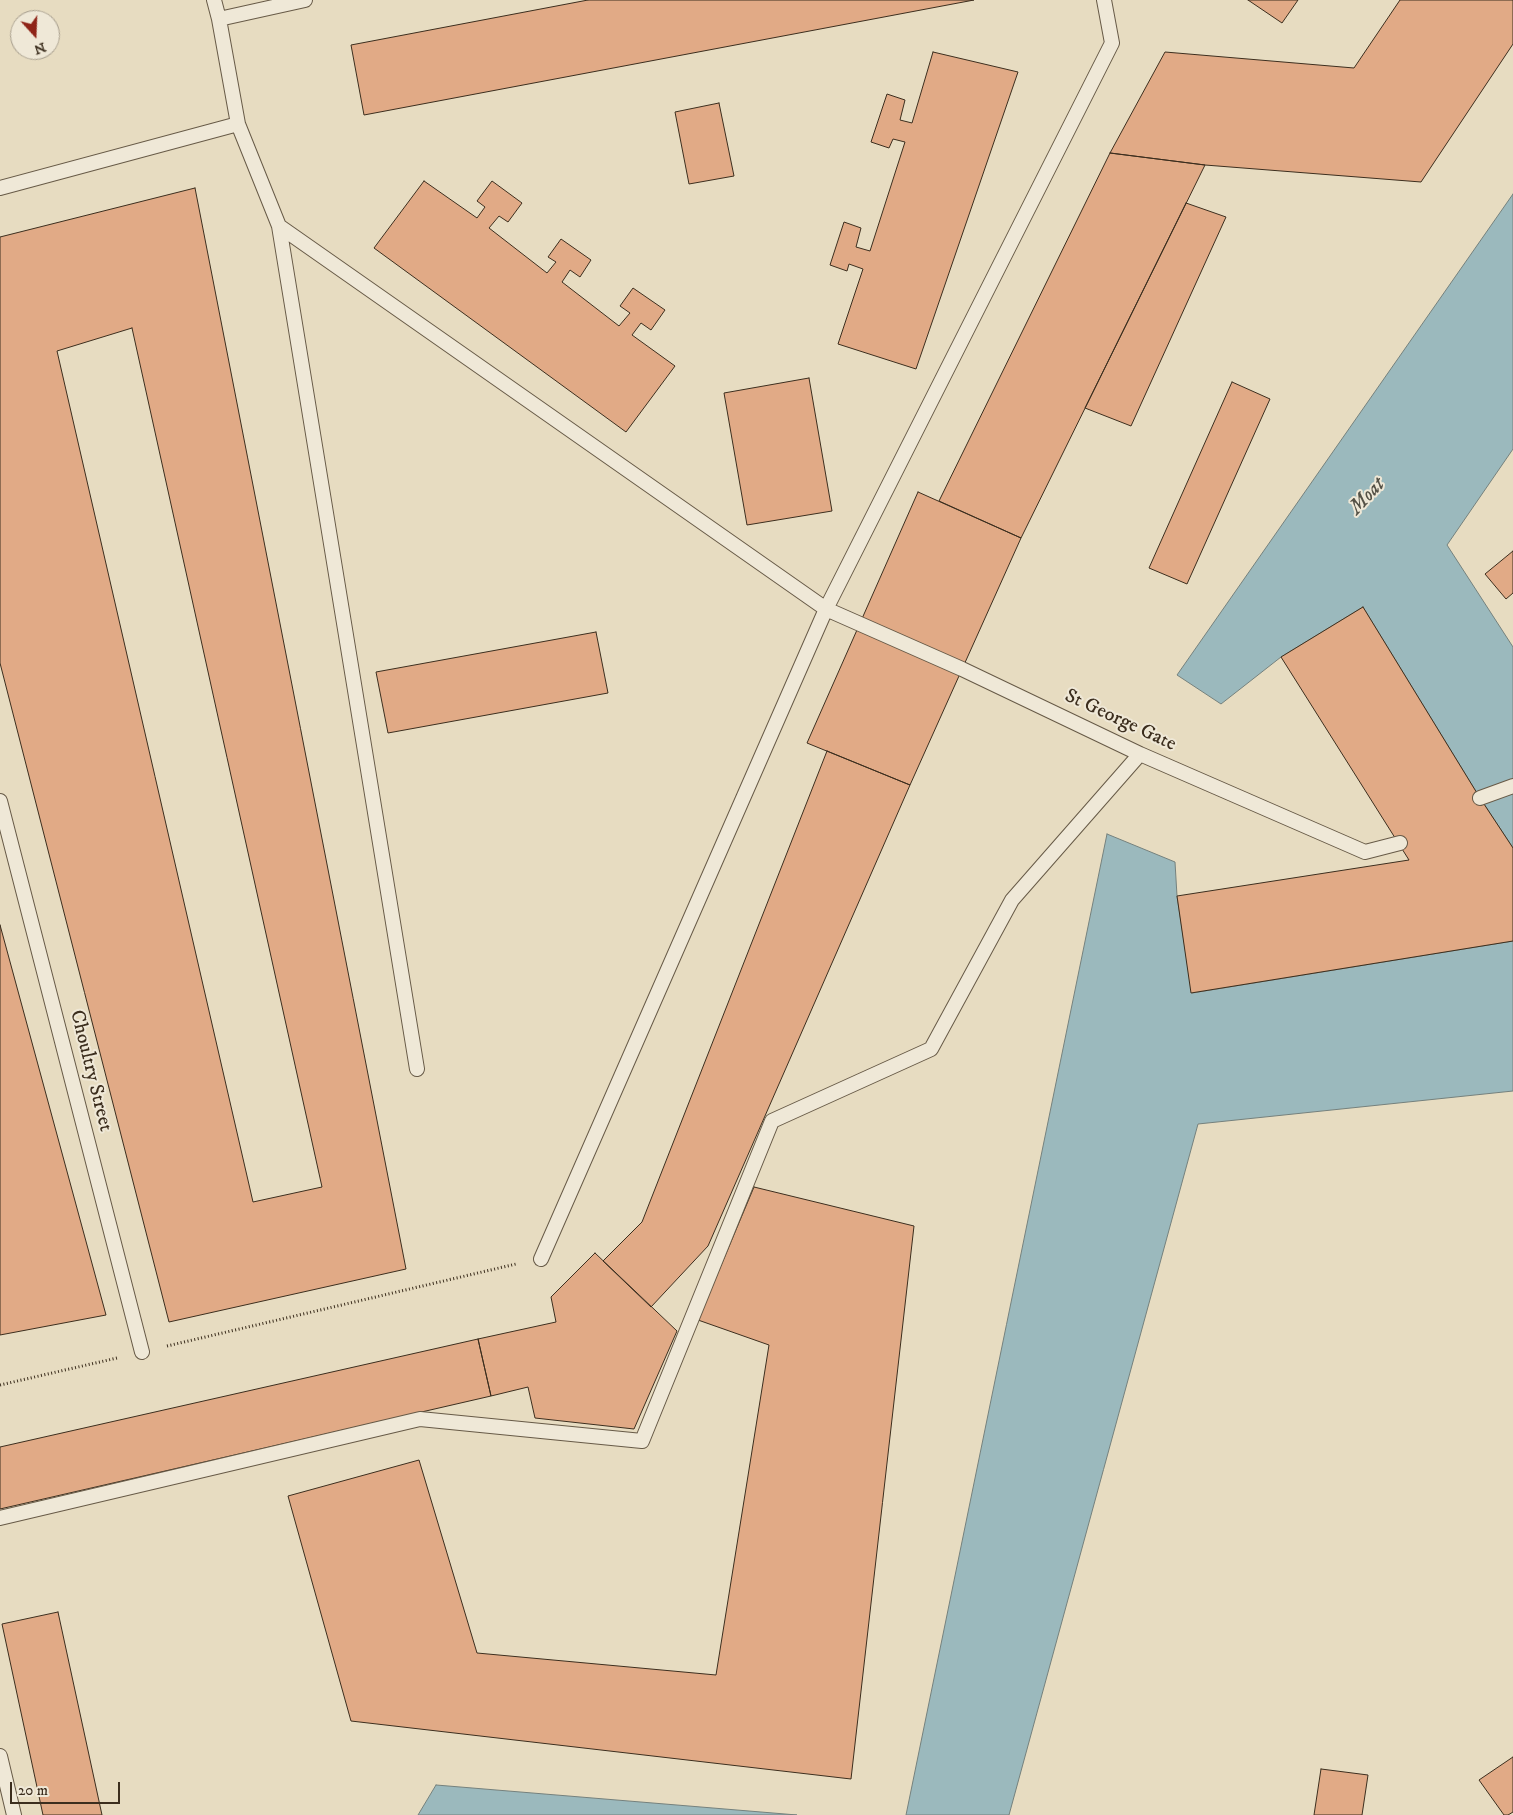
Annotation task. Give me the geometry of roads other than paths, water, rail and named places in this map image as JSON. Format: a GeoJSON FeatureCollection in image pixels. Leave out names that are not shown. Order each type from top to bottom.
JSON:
{"type":"FeatureCollection","features":[{"type":"Feature","properties":{"kind":"lane"},"geometry":{"type":"LineString","coordinates":[[214,0],[220,18],[238,124],[278,226],[417,1069]]}},
{"type":"Feature","properties":{"kind":"lane"},"geometry":{"type":"LineString","coordinates":[[220,18],[305,0]]}},
{"type":"Feature","properties":{"kind":"lane"},"geometry":{"type":"LineString","coordinates":[[541,1259],[826,609],[1112,43],[1104,0]]}},
{"type":"Feature","properties":{"kind":"lane"},"geometry":{"type":"LineString","coordinates":[[0,188],[238,124]]}},
{"type":"Feature","properties":{"kind":"lane","name":"St George Gate"},"geometry":{"type":"LineString","coordinates":[[278,226],[826,609],[962,670],[1140,754],[1365,852],[1400,843]]}},
{"type":"Feature","properties":{"kind":"lane"},"geometry":{"type":"LineString","coordinates":[[0,1518],[420,1419],[642,1441],[772,1121],[931,1048],[1012,900],[1140,754]]}},
{"type":"Feature","properties":{"kind":"lane"},"geometry":{"type":"LineString","coordinates":[[1480,798],[1513,786]]}},
{"type":"Feature","properties":{"kind":"lane","name":"Choultry Street"},"geometry":{"type":"LineString","coordinates":[[0,801],[142,1352]]}},
{"type":"Feature","properties":{"kind":"lane"},"geometry":{"type":"LineString","coordinates":[[0,1756],[14,1815]]}},
{"type":"Feature","properties":{"kind":"water","name":"Moat"},"geometry":{"type":"Polygon","coordinates":[[[1513,194],[1513,449],[1447,545],[1513,647],[1513,848],[1480,798],[1363,607],[1281,657],[1221,704],[1177,675],[1513,194]]]}},
{"type":"Feature","properties":{"kind":"water"},"geometry":{"type":"Polygon","coordinates":[[[1107,834],[1175,862],[1177,896],[1192,993],[1513,941],[1513,1091],[1198,1124],[1009,1815],[906,1815],[1107,834]]]}},
{"type":"Feature","properties":{"kind":"water"},"geometry":{"type":"Polygon","coordinates":[[[436,1785],[797,1815],[418,1815],[436,1785]]]}}]}
